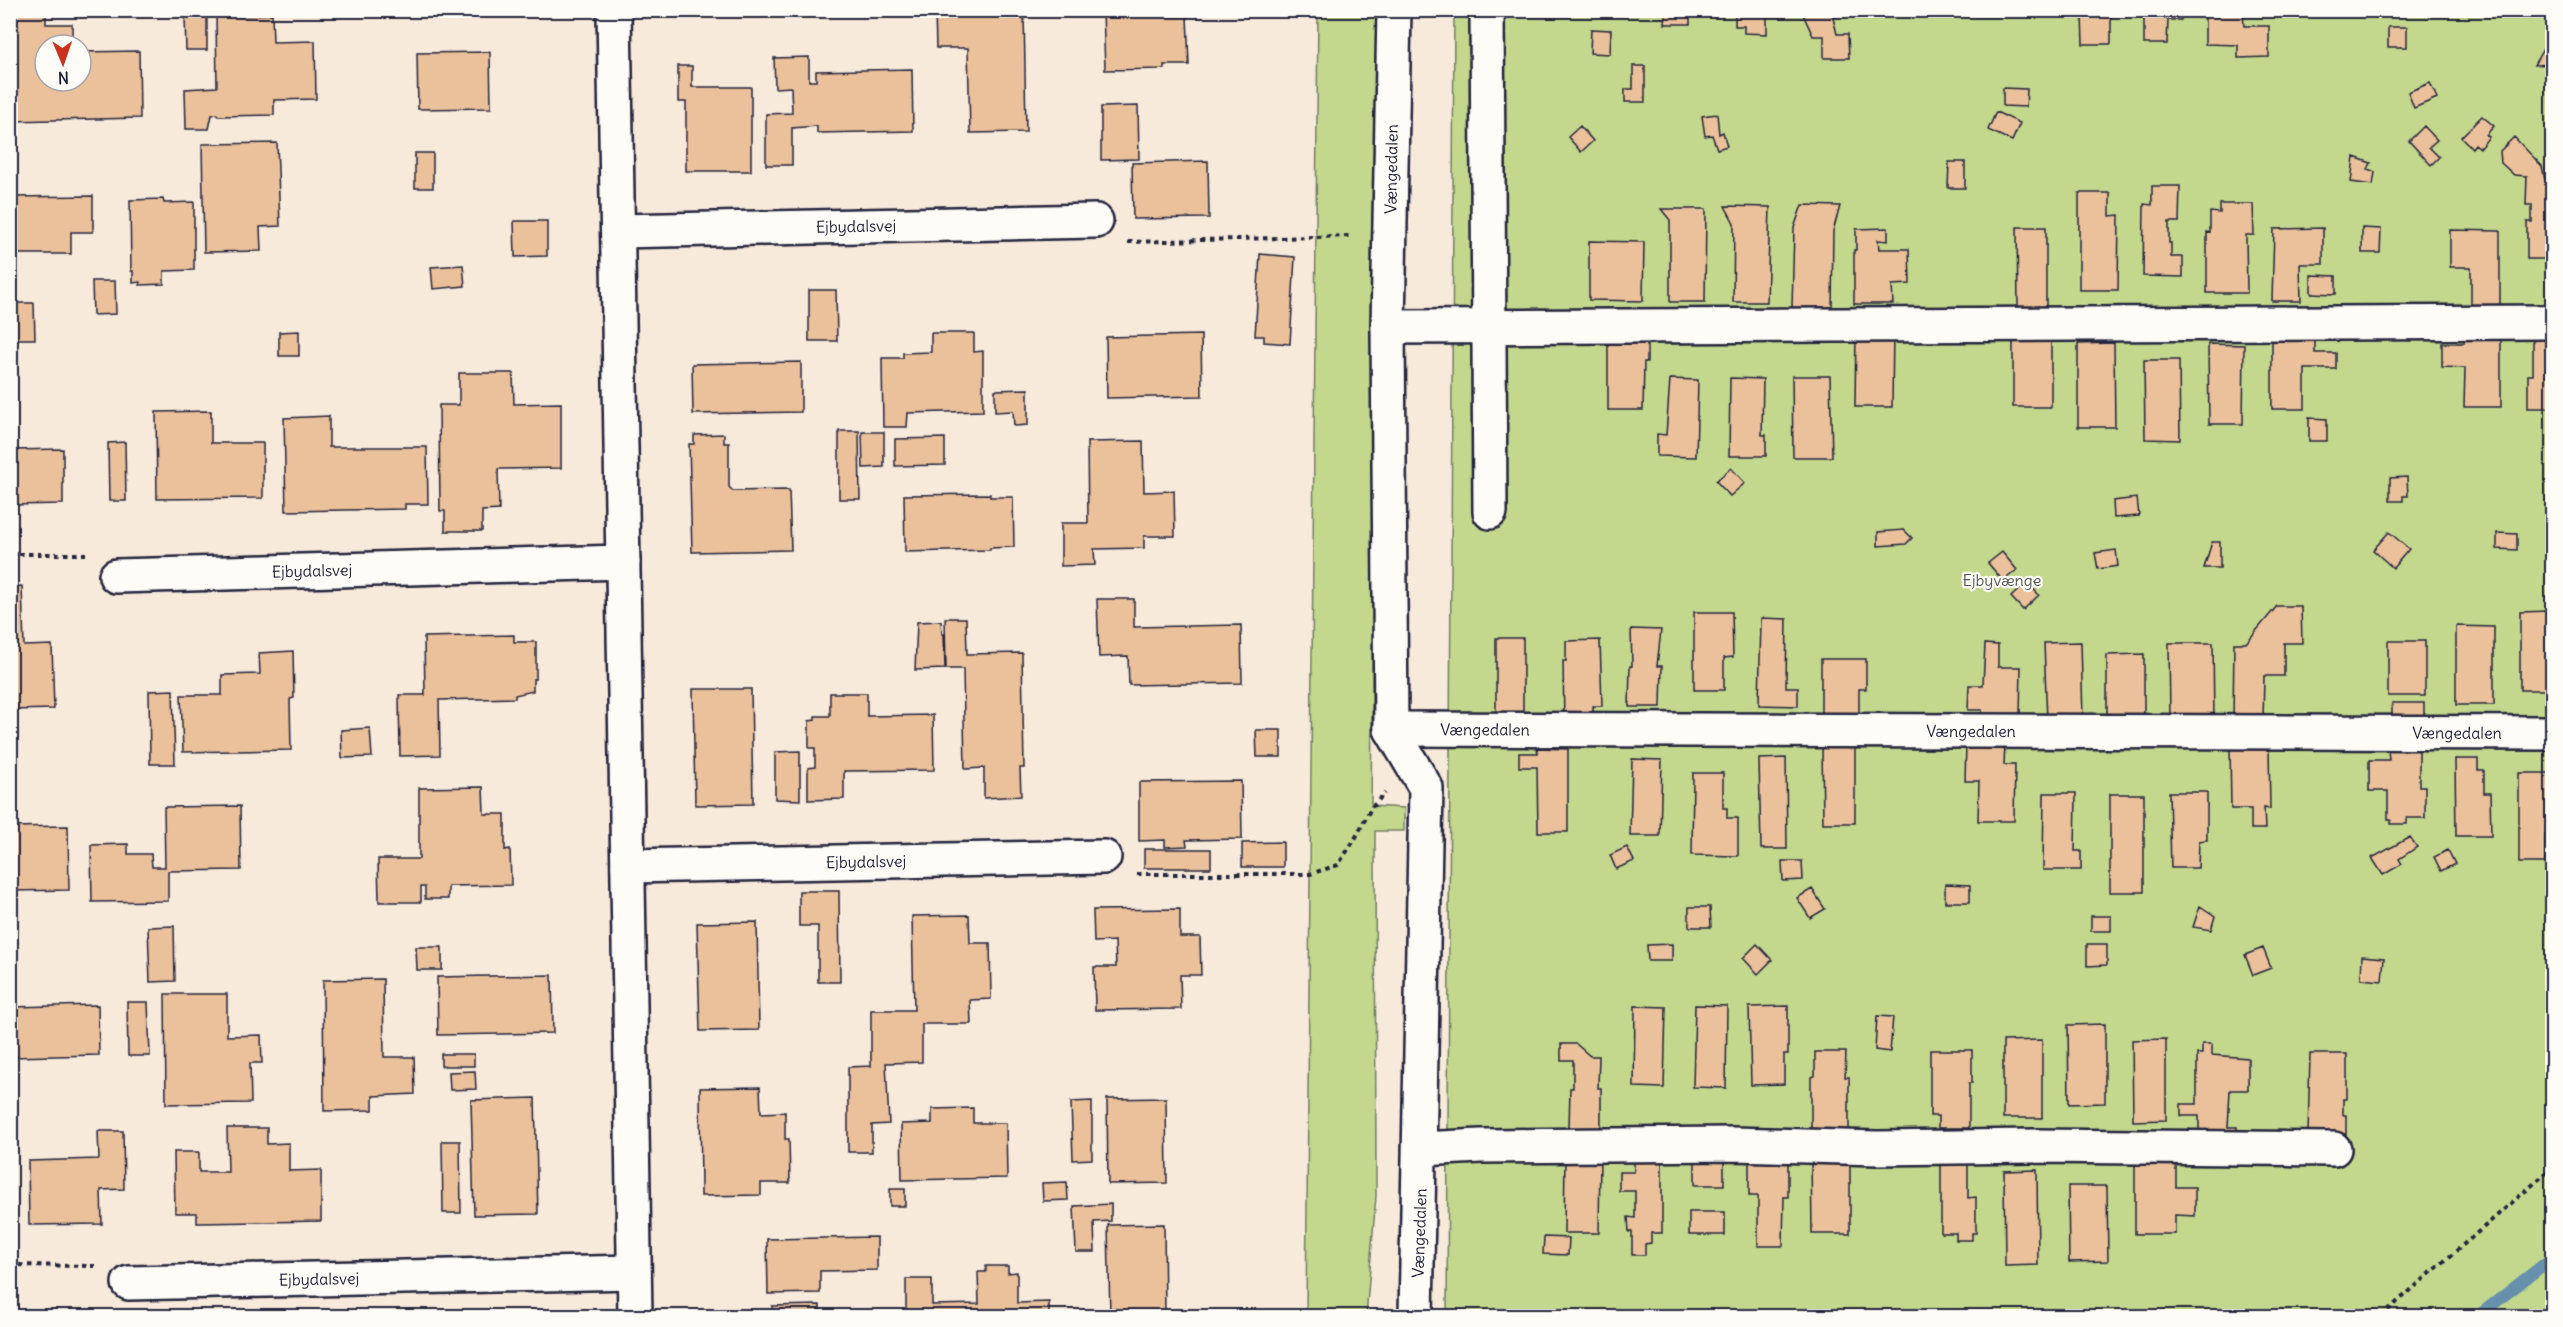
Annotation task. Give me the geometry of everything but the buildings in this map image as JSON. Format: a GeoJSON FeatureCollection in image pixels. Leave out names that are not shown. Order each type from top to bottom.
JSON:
{"type":"FeatureCollection","features":[{"type":"Feature","properties":{"kind":"street"},"geometry":{"type":"LineString","coordinates":[[614,10],[635,1317]]}},
{"type":"Feature","properties":{"kind":"street","name":"Vængedalen"},"geometry":{"type":"LineString","coordinates":[[1394,10],[1388,327],[1391,729],[1426,788],[1421,1149],[1416,1317]]}},
{"type":"Feature","properties":{"kind":"street"},"geometry":{"type":"LineString","coordinates":[[1486,10],[1490,512]]}},
{"type":"Feature","properties":{"kind":"street","name":"Ejbydalsvej"},"geometry":{"type":"LineString","coordinates":[[618,231],[1096,221]]}},
{"type":"Feature","properties":{"kind":"street"},"geometry":{"type":"LineString","coordinates":[[1388,327],[2553,322]]}},
{"type":"Feature","properties":{"kind":"street","name":"Ejbydalsvej"},"geometry":{"type":"LineString","coordinates":[[116,576],[623,562]]}},
{"type":"Feature","properties":{"kind":"street","name":"Vængedalen"},"geometry":{"type":"LineString","coordinates":[[1391,729],[2553,733]]}},
{"type":"Feature","properties":{"kind":"street","name":"Ejbydalsvej"},"geometry":{"type":"LineString","coordinates":[[628,866],[1104,857]]}},
{"type":"Feature","properties":{"kind":"street"},"geometry":{"type":"LineString","coordinates":[[1421,1149],[1481,1146],[1711,1144],[1877,1148],[2035,1146],[2334,1149]]}},
{"type":"Feature","properties":{"kind":"street","name":"Ejbydalsvej"},"geometry":{"type":"LineString","coordinates":[[129,1283],[634,1272]]}},
{"type":"Feature","properties":{"kind":"path"},"geometry":{"type":"LineString","coordinates":[[1096,221],[1113,243],[1316,237]]}},
{"type":"Feature","properties":{"kind":"path"},"geometry":{"type":"LineString","coordinates":[[10,554],[95,554],[116,576]]}},
{"type":"Feature","properties":{"kind":"path"},"geometry":{"type":"LineString","coordinates":[[1104,857],[1137,874],[1310,874],[1323,872],[1338,865],[1371,808],[1412,764]]}},
{"type":"Feature","properties":{"kind":"path"},"geometry":{"type":"LineString","coordinates":[[2380,1317],[2553,1168]]}},
{"type":"Feature","properties":{"kind":"path"},"geometry":{"type":"LineString","coordinates":[[10,1265],[105,1266],[129,1283]]}},
{"type":"Feature","properties":{"kind":"green space"},"geometry":{"type":"Polygon","coordinates":[[[1318,11],[1379,11],[1371,806],[1404,808],[1404,831],[1375,831],[1376,1196],[1366,1316],[1306,1316],[1318,11]]]}},
{"type":"Feature","properties":{"kind":"green space","name":"Ejbyvænge"},"geometry":{"type":"Polygon","coordinates":[[[1454,11],[2552,11],[2552,1316],[1447,1316],[1454,11]]]}},
{"type":"Feature","properties":{"kind":"waterway"},"geometry":{"type":"LineString","coordinates":[[2478,1316],[2552,1258]]}}]}
